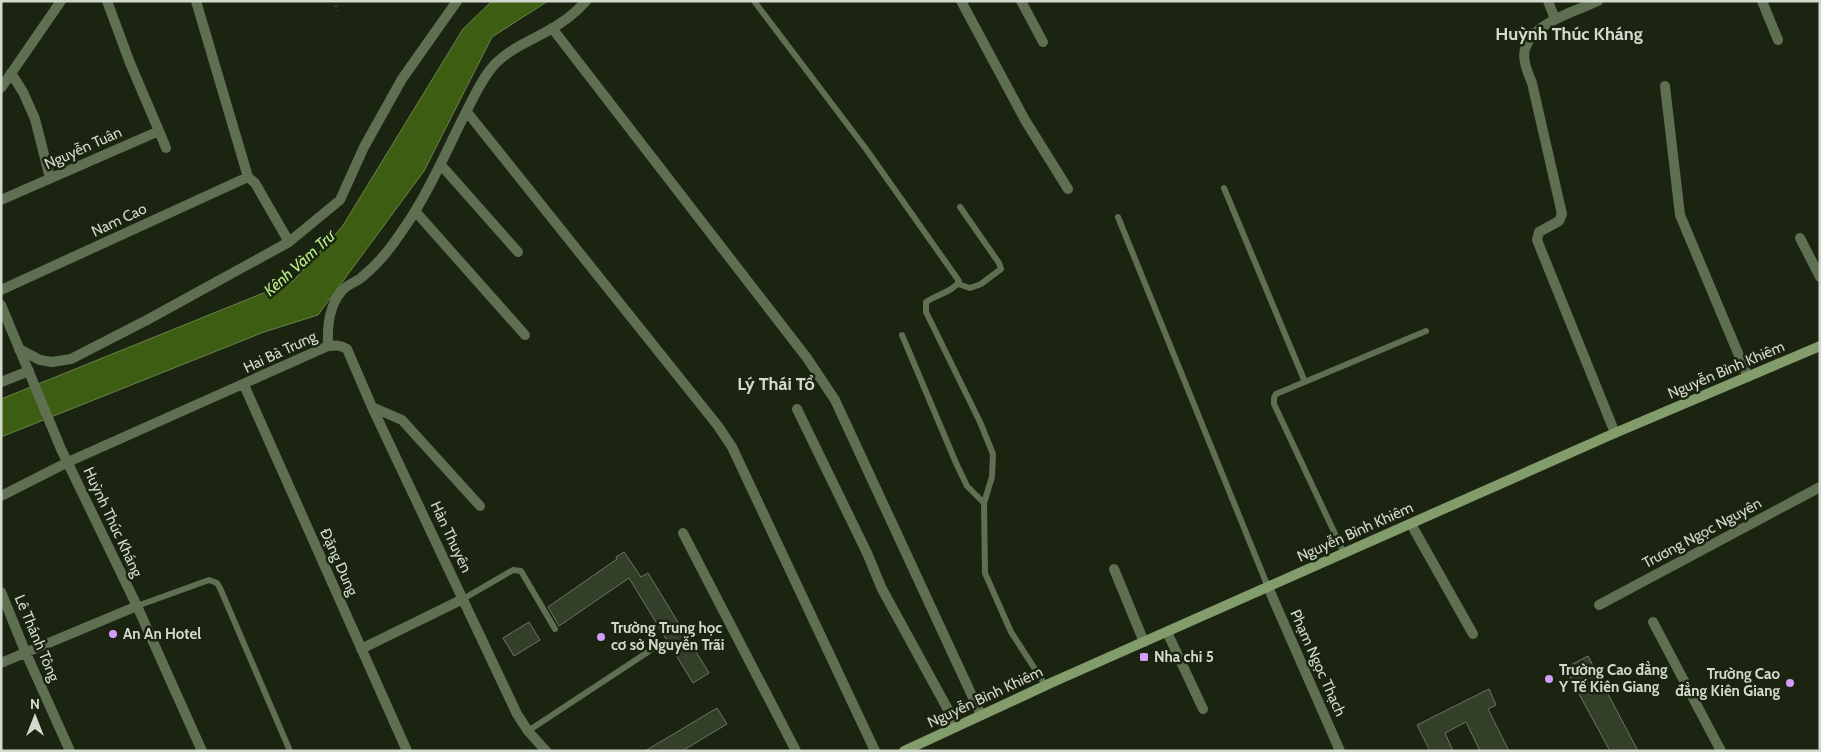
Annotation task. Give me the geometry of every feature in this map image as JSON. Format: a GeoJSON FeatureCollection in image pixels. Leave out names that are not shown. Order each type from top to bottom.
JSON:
{"type":"FeatureCollection","features":[{"type":"Feature","properties":{"kind":"main road","name":"Nguyễn Bỉnh Khiêm"},"geometry":{"type":"LineString","coordinates":[[904,751],[1144,642],[1615,433],[1820,346]]}},
{"type":"Feature","properties":{"kind":"street"},"geometry":{"type":"LineString","coordinates":[[2,84],[61,1]]}},
{"type":"Feature","properties":{"kind":"street"},"geometry":{"type":"LineString","coordinates":[[107,1],[130,63],[166,148]]}},
{"type":"Feature","properties":{"kind":"street"},"geometry":{"type":"LineString","coordinates":[[196,1],[248,177],[255,183],[289,242]]}},
{"type":"Feature","properties":{"kind":"street"},"geometry":{"type":"LineString","coordinates":[[19,349],[40,360],[52,362],[71,359],[156,316],[289,242],[340,200],[364,147],[402,78],[457,1]]}},
{"type":"Feature","properties":{"kind":"street","name":"Hai Bà Trưng"},"geometry":{"type":"LineString","coordinates":[[1,496],[68,462],[328,346],[331,309],[337,297],[347,286],[362,277],[389,250],[416,211],[441,165],[466,112],[494,64],[506,54],[552,28],[579,9],[586,1]]}},
{"type":"Feature","properties":{"kind":"street"},"geometry":{"type":"LineString","coordinates":[[961,1],[1025,120],[1068,189]]}},
{"type":"Feature","properties":{"kind":"street"},"geometry":{"type":"LineString","coordinates":[[1021,1],[1043,42]]}},
{"type":"Feature","properties":{"kind":"street"},"geometry":{"type":"LineString","coordinates":[[1548,1],[1556,19]]}},
{"type":"Feature","properties":{"kind":"street"},"geometry":{"type":"LineString","coordinates":[[1598,1],[1547,23],[1531,36],[1524,50],[1526,69],[1532,83],[1562,214],[1559,221],[1539,232],[1537,240],[1615,433]]}},
{"type":"Feature","properties":{"kind":"street"},"geometry":{"type":"LineString","coordinates":[[1762,1],[1778,40]]}},
{"type":"Feature","properties":{"kind":"street"},"geometry":{"type":"LineString","coordinates":[[552,28],[806,358],[835,400],[981,715]]}},
{"type":"Feature","properties":{"kind":"street"},"geometry":{"type":"LineString","coordinates":[[11,73],[30,106],[50,178]]}},
{"type":"Feature","properties":{"kind":"street"},"geometry":{"type":"LineString","coordinates":[[1665,86],[1680,215],[1748,376]]}},
{"type":"Feature","properties":{"kind":"street"},"geometry":{"type":"LineString","coordinates":[[466,112],[705,409],[732,447],[875,751]]}},
{"type":"Feature","properties":{"kind":"street","name":"Nguyễn Tuân"},"geometry":{"type":"LineString","coordinates":[[1,200],[159,130]]}},
{"type":"Feature","properties":{"kind":"street"},"geometry":{"type":"LineString","coordinates":[[441,165],[518,252]]}},
{"type":"Feature","properties":{"kind":"street","name":"Nam Cao"},"geometry":{"type":"LineString","coordinates":[[1,290],[248,177]]}},
{"type":"Feature","properties":{"kind":"street"},"geometry":{"type":"LineString","coordinates":[[416,211],[525,335]]}},
{"type":"Feature","properties":{"kind":"street"},"geometry":{"type":"LineString","coordinates":[[1800,238],[1820,277]]}},
{"type":"Feature","properties":{"kind":"street","name":"Huỳnh Thúc Kháng"},"geometry":{"type":"LineString","coordinates":[[1,305],[61,449],[137,606],[202,751]]}},
{"type":"Feature","properties":{"kind":"street","name":"Hàn Thuyên"},"geometry":{"type":"LineString","coordinates":[[328,346],[339,345],[348,349],[372,407],[517,714],[528,731],[546,751]]}},
{"type":"Feature","properties":{"kind":"street"},"geometry":{"type":"LineString","coordinates":[[1,382],[29,371]]}},
{"type":"Feature","properties":{"kind":"street","name":"Đặng Dung"},"geometry":{"type":"LineString","coordinates":[[244,385],[407,751]]}},
{"type":"Feature","properties":{"kind":"street"},"geometry":{"type":"LineString","coordinates":[[372,407],[402,420],[480,506]]}},
{"type":"Feature","properties":{"kind":"street"},"geometry":{"type":"LineString","coordinates":[[797,409],[867,553],[882,590],[957,726]]}},
{"type":"Feature","properties":{"kind":"street","name":"Trương Ngọc Nguyên"},"geometry":{"type":"LineString","coordinates":[[1599,605],[1820,487]]}},
{"type":"Feature","properties":{"kind":"street"},"geometry":{"type":"LineString","coordinates":[[1410,524],[1472,634]]}},
{"type":"Feature","properties":{"kind":"street"},"geometry":{"type":"LineString","coordinates":[[683,533],[796,751]]}},
{"type":"Feature","properties":{"kind":"street"},"geometry":{"type":"LineString","coordinates":[[1114,569],[1144,642]]}},
{"type":"Feature","properties":{"kind":"street","name":"Phạm Ngọc Thạch"},"geometry":{"type":"LineString","coordinates":[[1268,587],[1340,751]]}},
{"type":"Feature","properties":{"kind":"street","name":"Lê Thánh Tông"},"geometry":{"type":"LineString","coordinates":[[1,592],[70,751]]}},
{"type":"Feature","properties":{"kind":"street"},"geometry":{"type":"LineString","coordinates":[[361,649],[463,599]]}},
{"type":"Feature","properties":{"kind":"street"},"geometry":{"type":"LineString","coordinates":[[1,663],[25,651],[137,606]]}},
{"type":"Feature","properties":{"kind":"street"},"geometry":{"type":"LineString","coordinates":[[1653,622],[1721,751]]}},
{"type":"Feature","properties":{"kind":"street"},"geometry":{"type":"LineString","coordinates":[[1167,632],[1203,709]]}},
{"type":"Feature","properties":{"kind":"lane"},"geometry":{"type":"LineString","coordinates":[[754,1],[866,149],[959,281],[958,284]]}},
{"type":"Feature","properties":{"kind":"lane"},"geometry":{"type":"LineString","coordinates":[[1224,188],[1305,382]]}},
{"type":"Feature","properties":{"kind":"lane"},"geometry":{"type":"LineString","coordinates":[[960,207],[999,263],[1001,269],[981,284],[970,288],[958,284],[933,297],[926,302],[926,312],[980,422],[993,454],[992,477],[984,503],[985,573],[1010,632],[1046,686]]}},
{"type":"Feature","properties":{"kind":"lane"},"geometry":{"type":"LineString","coordinates":[[1118,217],[1268,587]]}},
{"type":"Feature","properties":{"kind":"lane"},"geometry":{"type":"LineString","coordinates":[[1344,553],[1274,404],[1274,398],[1276,394],[1426,330]]}},
{"type":"Feature","properties":{"kind":"lane"},"geometry":{"type":"LineString","coordinates":[[902,335],[956,463],[968,486],[984,503]]}},
{"type":"Feature","properties":{"kind":"lane"},"geometry":{"type":"LineString","coordinates":[[463,599],[513,570],[521,572],[555,629]]}},
{"type":"Feature","properties":{"kind":"lane"},"geometry":{"type":"LineString","coordinates":[[137,606],[209,580],[217,584],[290,751]]}},
{"type":"Feature","properties":{"kind":"lane"},"geometry":{"type":"LineString","coordinates":[[528,731],[660,644]]}},
{"type":"Feature","properties":{"kind":"path"},"geometry":{"type":"LineString","coordinates":[[334,1],[337,11]]}},
{"type":"Feature","properties":{"kind":"shaded area"},"geometry":{"type":"Polygon","coordinates":[[[492,1],[548,1],[492,37],[424,171],[318,315],[264,332],[1,437],[1,399],[293,281],[342,227],[463,29],[492,1]]]}},
{"type":"Feature","properties":{"kind":"building"},"geometry":{"type":"Polygon","coordinates":[[[624,552],[641,577],[648,573],[709,673],[693,683],[629,578],[559,626],[548,607],[617,559],[616,557],[624,552]]]}},
{"type":"Feature","properties":{"kind":"building"},"geometry":{"type":"Polygon","coordinates":[[[529,622],[540,640],[514,656],[503,638],[529,622]]]}},
{"type":"Feature","properties":{"kind":"building"},"geometry":{"type":"Polygon","coordinates":[[[1588,656],[1638,751],[1610,751],[1565,668],[1588,656]]]}},
{"type":"Feature","properties":{"kind":"building"},"geometry":{"type":"Polygon","coordinates":[[[1489,689],[1496,705],[1488,709],[1509,751],[1480,751],[1466,722],[1445,733],[1453,751],[1430,751],[1417,725],[1489,689]]]}},
{"type":"Feature","properties":{"kind":"building"},"geometry":{"type":"Polygon","coordinates":[[[717,708],[727,724],[682,751],[645,751],[717,708]]]}},
{"type":"Feature","properties":{"kind":"place","name":"An An Hotel"},"geometry":{"type":"Point","coordinates":[113,634]}},
{"type":"Feature","properties":{"kind":"place","name":"Trường Trung học cơ sở Nguyễn Trãi"},"geometry":{"type":"Point","coordinates":[601,637]}},
{"type":"Feature","properties":{"kind":"place","name":"Nha chi 5"},"geometry":{"type":"Point","coordinates":[1144,657]}},
{"type":"Feature","properties":{"kind":"place","name":"Trường Cao đẳng Y Tế Kiên Giang"},"geometry":{"type":"Point","coordinates":[1549,679]}},
{"type":"Feature","properties":{"kind":"place","name":"Trường Cao đẳng Kiên Giang"},"geometry":{"type":"Point","coordinates":[1790,683]}},
{"type":"Feature","properties":{"kind":"district","name":"Huỳnh Thúc Kháng"},"geometry":{"type":"Point","coordinates":[1569,34]}},
{"type":"Feature","properties":{"kind":"district","name":"Lý Thái Tổ"},"geometry":{"type":"Point","coordinates":[776,384]}},
{"type":"Feature","properties":{"kind":"water label","name":"Kênh Vàm Trư"},"geometry":{"type":"Point","coordinates":[299,263]}}]}
